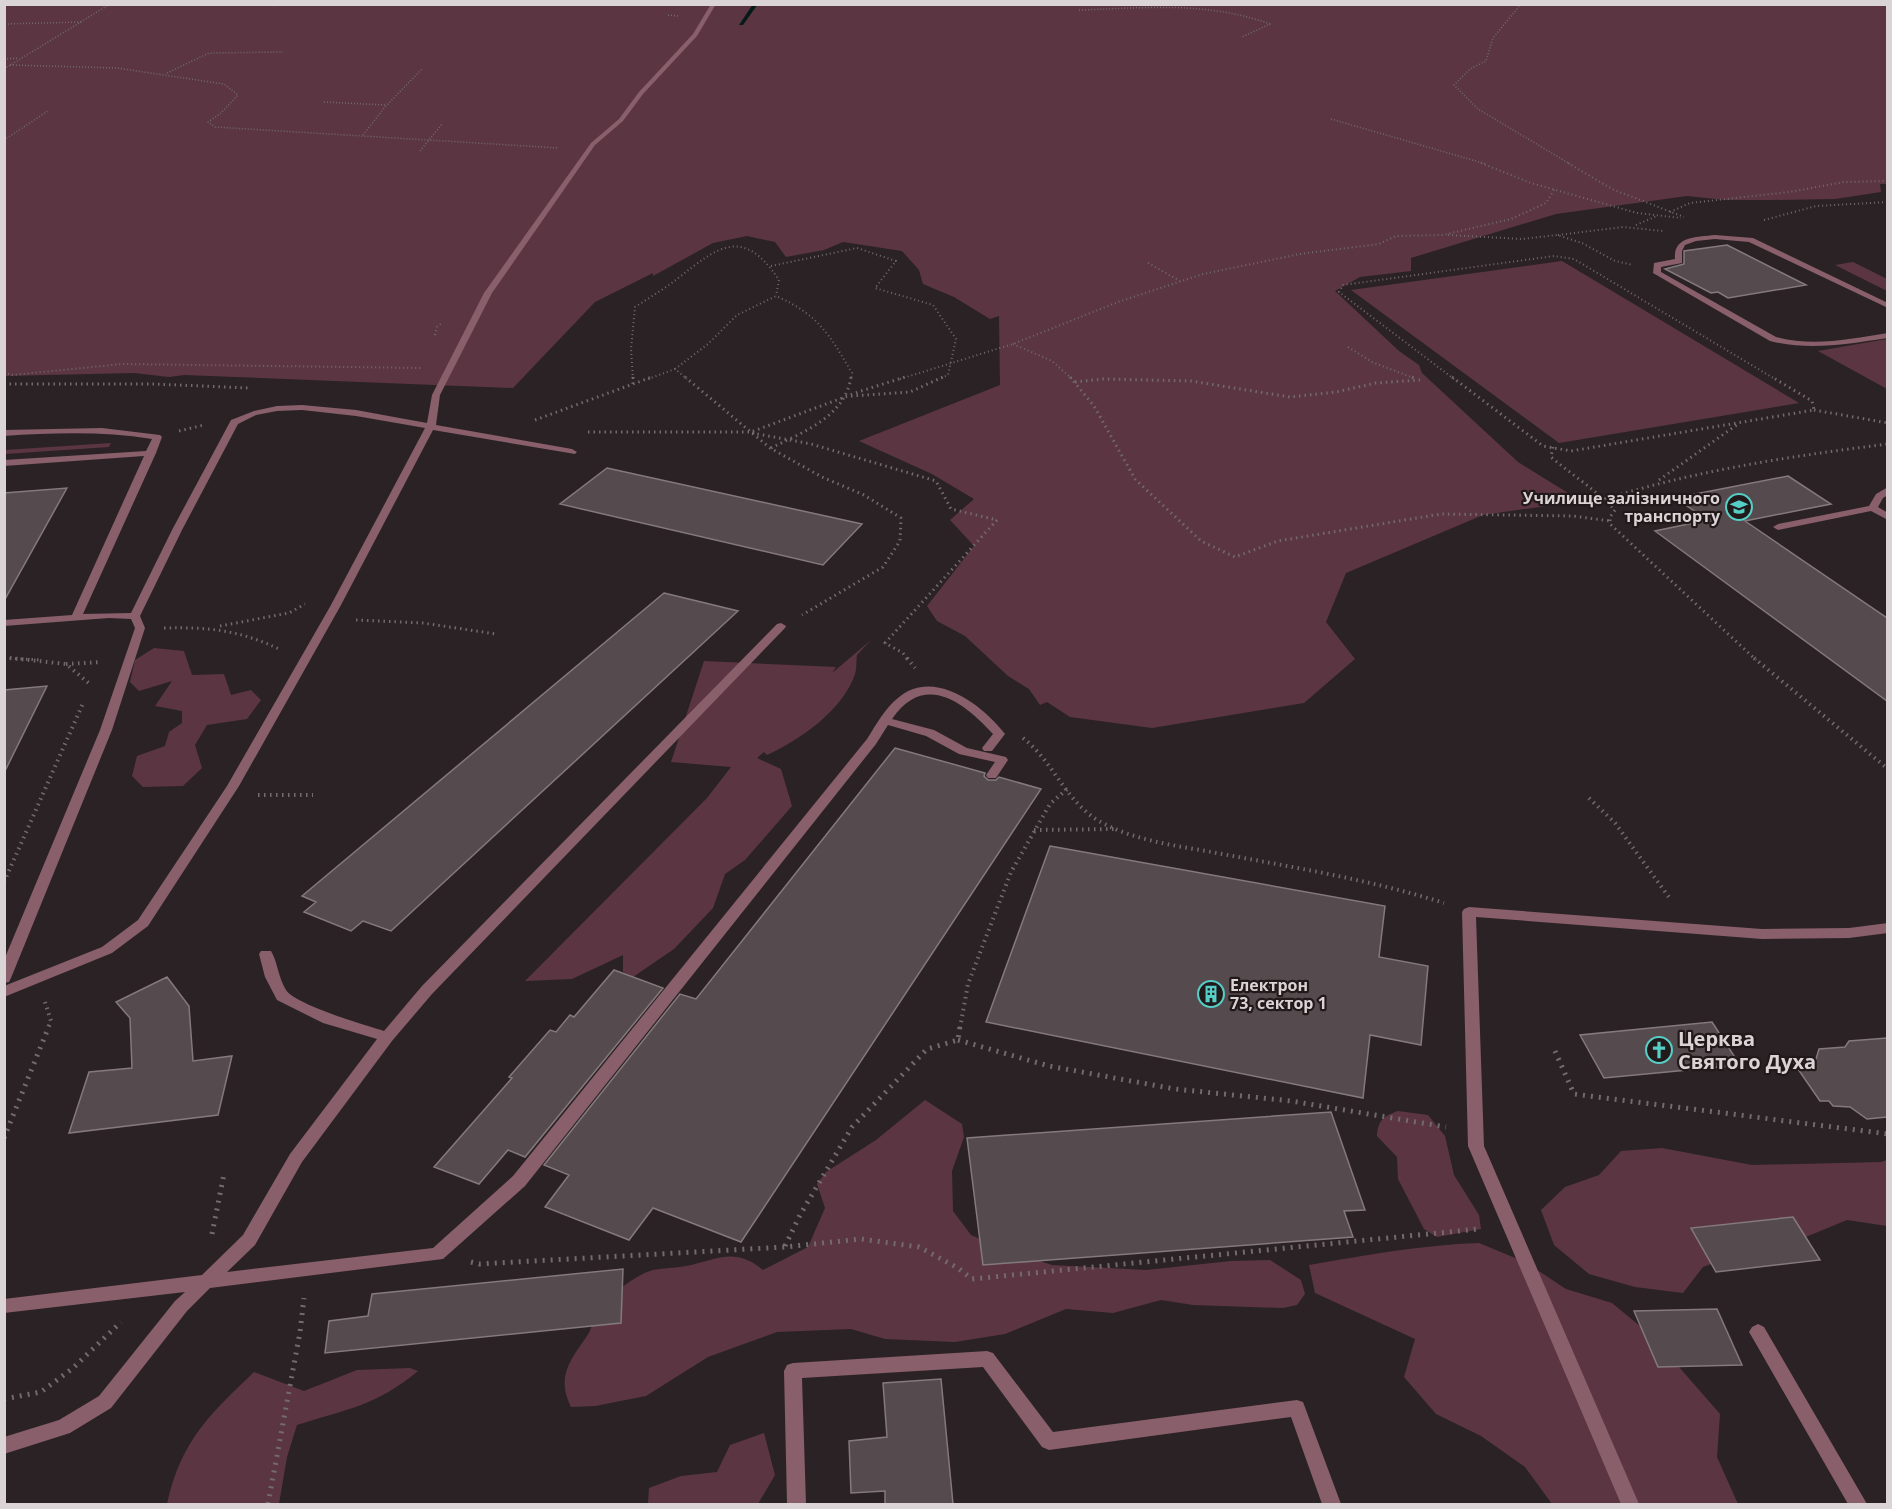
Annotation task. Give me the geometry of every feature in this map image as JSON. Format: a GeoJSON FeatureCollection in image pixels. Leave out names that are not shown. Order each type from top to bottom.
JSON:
{"type":"FeatureCollection","features":[{"type":"Feature","properties":{"kind":"lane"},"geometry":{"type":"LineString","coordinates":[[4,992],[107,950],[143,923],[227,794],[350,580],[430,426],[436,395],[489,293],[590,149],[621,120],[641,93],[695,35],[714,4]]}},
{"type":"Feature","properties":{"kind":"lane"},"geometry":{"type":"LineString","coordinates":[[1887,306],[1750,240],[1735,237],[1695,239],[1682,244],[1678,251],[1679,261],[1657,265],[1657,273],[1773,339],[1788,344],[1821,345],[1887,335]]}},
{"type":"Feature","properties":{"kind":"lane"},"geometry":{"type":"LineString","coordinates":[[4,978],[106,730],[138,622],[177,530],[234,422],[244,416],[268,411],[322,408],[572,452]]}},
{"type":"Feature","properties":{"kind":"lane"},"geometry":{"type":"LineString","coordinates":[[4,433],[138,433],[158,438],[76,618]]}},
{"type":"Feature","properties":{"kind":"lane"},"geometry":{"type":"LineString","coordinates":[[4,463],[151,453]]}},
{"type":"Feature","properties":{"kind":"lane"},"geometry":{"type":"LineString","coordinates":[[1873,508],[1879,496],[1887,490]]}},
{"type":"Feature","properties":{"kind":"lane"},"geometry":{"type":"LineString","coordinates":[[1778,526],[1873,508],[1887,517]]}},
{"type":"Feature","properties":{"kind":"lane"},"geometry":{"type":"LineString","coordinates":[[4,623],[110,615],[138,622]]}},
{"type":"Feature","properties":{"kind":"lane"},"geometry":{"type":"LineString","coordinates":[[4,1446],[64,1427],[105,1402],[181,1306],[249,1240],[296,1158],[387,1037],[427,990],[781,626]]}},
{"type":"Feature","properties":{"kind":"lane"},"geometry":{"type":"LineString","coordinates":[[4,1306],[437,1254],[519,1181],[872,741],[897,704],[909,694],[927,690],[950,694],[970,706],[999,734],[988,748]]}},
{"type":"Feature","properties":{"kind":"lane"},"geometry":{"type":"LineString","coordinates":[[885,721],[930,733],[963,751],[1002,760],[992,775]]}},
{"type":"Feature","properties":{"kind":"lane"},"geometry":{"type":"LineString","coordinates":[[1630,1504],[1476,1146],[1469,912],[1762,934],[1849,933],[1887,928]]}},
{"type":"Feature","properties":{"kind":"lane"},"geometry":{"type":"LineString","coordinates":[[266,954],[272,977],[282,996],[328,1019],[387,1037]]}},
{"type":"Feature","properties":{"kind":"lane"},"geometry":{"type":"LineString","coordinates":[[1758,1332],[1858,1504]]}},
{"type":"Feature","properties":{"kind":"lane"},"geometry":{"type":"LineString","coordinates":[[796,1504],[793,1371],[987,1359],[1049,1441],[1297,1408],[1331,1504]]}},
{"type":"Feature","properties":{"kind":"path"},"geometry":{"type":"LineString","coordinates":[[4,69],[110,4]]}},
{"type":"Feature","properties":{"kind":"path"},"geometry":{"type":"LineString","coordinates":[[1330,119],[1498,168],[1531,183],[1554,190],[1637,213],[1687,218],[1612,189],[1596,180],[1478,109],[1455,85],[1470,69],[1486,61],[1485,52],[1497,32],[1521,4]]}},
{"type":"Feature","properties":{"kind":"path"},"geometry":{"type":"LineString","coordinates":[[1079,10],[1186,6],[1245,15],[1270,24],[1242,37]]}},
{"type":"Feature","properties":{"kind":"path"},"geometry":{"type":"LineString","coordinates":[[5,24],[82,22]]}},
{"type":"Feature","properties":{"kind":"path"},"geometry":{"type":"LineString","coordinates":[[166,73],[209,53],[283,52]]}},
{"type":"Feature","properties":{"kind":"path"},"geometry":{"type":"LineString","coordinates":[[4,59],[21,58]]}},
{"type":"Feature","properties":{"kind":"path"},"geometry":{"type":"LineString","coordinates":[[10,65],[68,65],[166,73],[224,84],[238,95],[220,114],[208,122],[215,127],[590,149]]}},
{"type":"Feature","properties":{"kind":"path"},"geometry":{"type":"LineString","coordinates":[[362,136],[387,105],[422,69]]}},
{"type":"Feature","properties":{"kind":"path"},"geometry":{"type":"LineString","coordinates":[[324,102],[387,105]]}},
{"type":"Feature","properties":{"kind":"path"},"geometry":{"type":"LineString","coordinates":[[4,140],[48,111]]}},
{"type":"Feature","properties":{"kind":"path"},"geometry":{"type":"LineString","coordinates":[[420,151],[442,124]]}},
{"type":"Feature","properties":{"kind":"path"},"geometry":{"type":"LineString","coordinates":[[751,432],[847,396],[1013,344],[1072,320],[1203,274],[1299,254],[1379,244],[1396,236],[1443,235],[1522,239],[1557,236],[1636,225],[1690,203],[1789,192],[1844,182],[1887,181]]}},
{"type":"Feature","properties":{"kind":"path"},"geometry":{"type":"LineString","coordinates":[[1443,235],[1511,219],[1546,203],[1554,190]]}},
{"type":"Feature","properties":{"kind":"path"},"geometry":{"type":"LineString","coordinates":[[1756,223],[1816,206],[1887,202]]}},
{"type":"Feature","properties":{"kind":"path"},"geometry":{"type":"LineString","coordinates":[[1636,225],[1695,239]]}},
{"type":"Feature","properties":{"kind":"path"},"geometry":{"type":"LineString","coordinates":[[1557,236],[1582,243],[1615,261],[1657,270]]}},
{"type":"Feature","properties":{"kind":"path"},"geometry":{"type":"LineString","coordinates":[[633,385],[631,349],[635,308],[680,278],[704,256],[723,247],[745,247],[759,254],[779,280],[776,296]]}},
{"type":"Feature","properties":{"kind":"path"},"geometry":{"type":"LineString","coordinates":[[771,267],[857,248],[896,261],[875,288],[933,305],[956,339],[948,375],[910,392],[847,396]]}},
{"type":"Feature","properties":{"kind":"path"},"geometry":{"type":"LineString","coordinates":[[1814,410],[1812,401],[1574,259],[1554,256],[1343,285],[1339,292],[1543,446],[1571,451],[1814,410],[1887,423]]}},
{"type":"Feature","properties":{"kind":"path"},"geometry":{"type":"LineString","coordinates":[[1148,263],[1181,281]]}},
{"type":"Feature","properties":{"kind":"path"},"geometry":{"type":"LineString","coordinates":[[488,437],[675,369],[708,345],[737,315],[776,296],[802,306],[823,325],[852,374],[847,396],[836,410],[788,440],[770,448]]}},
{"type":"Feature","properties":{"kind":"path"},"geometry":{"type":"LineString","coordinates":[[1013,344],[1052,361],[1075,382],[1094,406],[1135,479],[1201,541],[1235,557],[1278,541],[1441,514],[1573,516],[1610,521]]}},
{"type":"Feature","properties":{"kind":"path"},"geometry":{"type":"LineString","coordinates":[[1075,382],[1103,379],[1191,381],[1241,387],[1290,397],[1336,392],[1376,383],[1420,380],[1392,371],[1348,347]]}},
{"type":"Feature","properties":{"kind":"path"},"geometry":{"type":"LineString","coordinates":[[4,373],[14,375],[122,364],[219,368],[283,365],[451,369]]}},
{"type":"Feature","properties":{"kind":"path"},"geometry":{"type":"LineString","coordinates":[[675,369],[770,448],[822,477],[864,495],[901,518],[900,541],[883,567],[781,626]]}},
{"type":"Feature","properties":{"kind":"path"},"geometry":{"type":"LineString","coordinates":[[4,384],[154,384],[260,388]]}},
{"type":"Feature","properties":{"kind":"path"},"geometry":{"type":"LineString","coordinates":[[1656,482],[1740,422]]}},
{"type":"Feature","properties":{"kind":"path"},"geometry":{"type":"LineString","coordinates":[[584,432],[751,432],[936,481],[951,509],[997,520],[885,643],[903,653],[923,678],[927,690]]}},
{"type":"Feature","properties":{"kind":"path"},"geometry":{"type":"LineString","coordinates":[[1605,499],[1656,482],[1782,458],[1887,444]]}},
{"type":"Feature","properties":{"kind":"path"},"geometry":{"type":"LineString","coordinates":[[1553,447],[1551,457],[1605,499],[1615,510],[1610,524],[1622,537],[1640,550],[1768,671],[1887,769]]}},
{"type":"Feature","properties":{"kind":"path"},"geometry":{"type":"LineString","coordinates":[[217,627],[289,613],[350,580]]}},
{"type":"Feature","properties":{"kind":"path"},"geometry":{"type":"LineString","coordinates":[[328,619],[423,623],[496,634]]}},
{"type":"Feature","properties":{"kind":"path"},"geometry":{"type":"LineString","coordinates":[[138,622],[217,627],[255,636],[302,662]]}},
{"type":"Feature","properties":{"kind":"path"},"geometry":{"type":"LineString","coordinates":[[4,658],[44,660],[66,664],[106,662]]}},
{"type":"Feature","properties":{"kind":"path"},"geometry":{"type":"LineString","coordinates":[[4,882],[91,685],[66,664]]}},
{"type":"Feature","properties":{"kind":"path"},"geometry":{"type":"LineString","coordinates":[[999,734],[1024,738],[1043,754],[1086,813],[1117,829],[1166,843],[1405,890],[1469,912]]}},
{"type":"Feature","properties":{"kind":"path"},"geometry":{"type":"LineString","coordinates":[[958,1040],[968,984],[1011,872],[1033,830],[1050,804],[1067,789]]}},
{"type":"Feature","properties":{"kind":"path"},"geometry":{"type":"LineString","coordinates":[[227,794],[313,795]]}},
{"type":"Feature","properties":{"kind":"path"},"geometry":{"type":"LineString","coordinates":[[1589,798],[1615,823],[1665,888],[1676,908],[1672,927]]}},
{"type":"Feature","properties":{"kind":"path"},"geometry":{"type":"LineString","coordinates":[[1033,830],[1117,829]]}},
{"type":"Feature","properties":{"kind":"path"},"geometry":{"type":"LineString","coordinates":[[4,1138],[51,1021],[39,978]]}},
{"type":"Feature","properties":{"kind":"path"},"geometry":{"type":"LineString","coordinates":[[785,1247],[800,1215],[852,1127],[927,1049],[958,1040],[1049,1066],[1175,1089],[1292,1101],[1371,1116],[1475,1131]]}},
{"type":"Feature","properties":{"kind":"path"},"geometry":{"type":"LineString","coordinates":[[1555,1051],[1574,1094],[1887,1134]]}},
{"type":"Feature","properties":{"kind":"path"},"geometry":{"type":"LineString","coordinates":[[437,1254],[479,1264],[785,1247],[861,1239],[919,1247],[958,1268],[972,1279],[1510,1226]]}},
{"type":"Feature","properties":{"kind":"path"},"geometry":{"type":"LineString","coordinates":[[268,1504],[300,1332],[306,1269]]}},
{"type":"Feature","properties":{"kind":"shaded area"},"geometry":{"type":"Polygon","coordinates":[[[4,5],[1887,5],[1887,184],[1880,184],[1881,192],[1835,199],[1726,200],[1687,196],[1556,214],[1411,258],[1411,271],[1360,277],[1335,291],[1399,351],[1419,365],[1422,373],[1518,462],[1581,501],[1483,515],[1346,573],[1326,622],[1355,659],[1304,703],[1152,728],[1070,717],[1047,702],[1040,705],[1029,689],[1008,676],[965,636],[937,621],[927,606],[974,546],[950,520],[974,499],[932,474],[859,441],[1000,385],[999,316],[990,319],[954,297],[923,284],[919,270],[902,251],[843,242],[824,250],[786,257],[775,242],[747,236],[713,243],[653,276],[653,273],[595,302],[513,388],[184,375],[169,377],[134,373],[5,376],[4,5]]]}},
{"type":"Feature","properties":{"kind":"shaded area"},"geometry":{"type":"Polygon","coordinates":[[[1562,261],[1799,403],[1559,443],[1351,290],[1562,261]]]}},
{"type":"Feature","properties":{"kind":"shaded area"},"geometry":{"type":"Polygon","coordinates":[[[1853,262],[1887,279],[1887,291],[1835,265],[1853,262]]]}},
{"type":"Feature","properties":{"kind":"shaded area"},"geometry":{"type":"Polygon","coordinates":[[[1887,339],[1887,389],[1818,351],[1887,339]]]}},
{"type":"Feature","properties":{"kind":"shaded area"},"geometry":{"type":"Polygon","coordinates":[[[111,443],[109,447],[5,454],[5,450],[111,443]]]}},
{"type":"Feature","properties":{"kind":"shaded area"},"geometry":{"type":"Polygon","coordinates":[[[871,640],[857,655],[856,672],[841,700],[831,711],[793,741],[767,755],[764,752],[757,758],[781,769],[792,806],[745,860],[725,874],[713,908],[674,949],[633,977],[623,972],[623,955],[572,979],[525,981],[707,798],[731,767],[671,762],[704,661],[836,667],[832,673],[871,640]]]}},
{"type":"Feature","properties":{"kind":"shaded area"},"geometry":{"type":"Polygon","coordinates":[[[154,648],[184,651],[192,675],[224,674],[231,695],[251,690],[261,700],[247,719],[207,725],[195,745],[202,768],[183,786],[143,787],[132,776],[137,756],[165,746],[169,732],[182,723],[182,711],[155,706],[172,681],[139,691],[130,682],[135,660],[154,648]]]}},
{"type":"Feature","properties":{"kind":"shaded area"},"geometry":{"type":"Polygon","coordinates":[[[925,1100],[962,1124],[964,1137],[952,1171],[953,1211],[971,1235],[1003,1249],[1052,1265],[1146,1270],[1231,1261],[1270,1260],[1301,1280],[1305,1294],[1297,1305],[1283,1308],[1193,1305],[1161,1300],[1113,1313],[1066,1309],[1005,1334],[955,1342],[885,1339],[851,1329],[777,1332],[708,1357],[646,1396],[595,1406],[571,1407],[565,1386],[567,1369],[589,1332],[600,1306],[608,1298],[633,1279],[653,1270],[686,1266],[716,1258],[734,1257],[743,1258],[763,1270],[808,1247],[825,1208],[817,1184],[826,1172],[876,1140],[925,1100]]]}},
{"type":"Feature","properties":{"kind":"shaded area"},"geometry":{"type":"Polygon","coordinates":[[[1398,1111],[1428,1115],[1445,1136],[1454,1175],[1479,1215],[1481,1229],[1437,1237],[1424,1229],[1398,1179],[1397,1157],[1377,1136],[1382,1120],[1398,1111]]]}},
{"type":"Feature","properties":{"kind":"shaded area"},"geometry":{"type":"Polygon","coordinates":[[[1662,1148],[1752,1165],[1887,1160],[1887,1226],[1847,1220],[1779,1248],[1739,1254],[1703,1267],[1683,1293],[1635,1287],[1589,1274],[1554,1245],[1541,1210],[1565,1187],[1599,1175],[1621,1151],[1662,1148]]]}},
{"type":"Feature","properties":{"kind":"shaded area"},"geometry":{"type":"Polygon","coordinates":[[[1479,1243],[1525,1262],[1566,1289],[1612,1303],[1652,1336],[1720,1414],[1717,1457],[1738,1504],[1552,1504],[1525,1467],[1481,1436],[1436,1414],[1404,1377],[1415,1339],[1315,1293],[1309,1265],[1415,1248],[1479,1243]]]}},
{"type":"Feature","properties":{"kind":"shaded area"},"geometry":{"type":"Polygon","coordinates":[[[410,1368],[418,1371],[388,1392],[360,1405],[297,1425],[287,1457],[279,1504],[167,1504],[180,1463],[199,1430],[223,1402],[254,1372],[304,1391],[357,1370],[410,1368]]]}},
{"type":"Feature","properties":{"kind":"shaded area"},"geometry":{"type":"Polygon","coordinates":[[[764,1433],[775,1475],[758,1504],[648,1504],[649,1488],[681,1476],[717,1472],[730,1445],[764,1433]]]}},
{"type":"Feature","properties":{"kind":"building"},"geometry":{"type":"Polygon","coordinates":[[[1727,245],[1806,285],[1728,298],[1718,292],[1711,293],[1665,269],[1684,264],[1684,251],[1727,245]]]}},
{"type":"Feature","properties":{"kind":"building"},"geometry":{"type":"Polygon","coordinates":[[[607,468],[862,524],[823,565],[560,504],[607,468]]]}},
{"type":"Feature","properties":{"kind":"building","name":"Училище залізничного транспорту"},"geometry":{"type":"Polygon","coordinates":[[[1788,476],[1831,504],[1745,521],[1887,618],[1887,701],[1655,531],[1708,520],[1675,498],[1788,476]]]}},
{"type":"Feature","properties":{"kind":"building"},"geometry":{"type":"Polygon","coordinates":[[[67,488],[4,601],[4,493],[67,488]]]}},
{"type":"Feature","properties":{"kind":"building"},"geometry":{"type":"Polygon","coordinates":[[[664,593],[738,611],[391,931],[363,921],[351,931],[304,912],[316,902],[302,896],[664,593]]]}},
{"type":"Feature","properties":{"kind":"building"},"geometry":{"type":"Polygon","coordinates":[[[47,686],[4,773],[4,690],[47,686]]]}},
{"type":"Feature","properties":{"kind":"building"},"geometry":{"type":"Polygon","coordinates":[[[895,748],[985,773],[984,776],[988,780],[996,780],[999,777],[1041,789],[741,1242],[653,1208],[629,1240],[545,1207],[569,1175],[544,1165],[680,994],[696,999],[895,748]]]}},
{"type":"Feature","properties":{"kind":"building","name":"Електрон 73, сектор 1"},"geometry":{"type":"Polygon","coordinates":[[[1050,846],[1385,906],[1379,957],[1428,966],[1421,1045],[1370,1035],[1363,1098],[986,1022],[1050,846]]]}},
{"type":"Feature","properties":{"kind":"building"},"geometry":{"type":"Polygon","coordinates":[[[614,970],[663,988],[525,1157],[508,1150],[479,1184],[434,1167],[512,1078],[509,1077],[550,1030],[556,1032],[570,1015],[574,1017],[614,970]]]}},
{"type":"Feature","properties":{"kind":"building"},"geometry":{"type":"Polygon","coordinates":[[[167,977],[189,1006],[193,1061],[232,1056],[218,1115],[69,1133],[89,1072],[132,1068],[130,1018],[116,1002],[167,977]]]}},
{"type":"Feature","properties":{"kind":"building","name":"Церква Святого Духа"},"geometry":{"type":"Polygon","coordinates":[[[1712,1022],[1740,1065],[1604,1078],[1580,1035],[1712,1022]]]}},
{"type":"Feature","properties":{"kind":"building"},"geometry":{"type":"Polygon","coordinates":[[[1887,1038],[1887,1117],[1867,1119],[1850,1107],[1833,1106],[1829,1101],[1820,1101],[1791,1059],[1816,1059],[1819,1049],[1845,1047],[1849,1041],[1887,1038]]]}},
{"type":"Feature","properties":{"kind":"building"},"geometry":{"type":"Polygon","coordinates":[[[1331,1112],[1365,1210],[1344,1211],[1353,1237],[983,1265],[967,1138],[1331,1112]]]}},
{"type":"Feature","properties":{"kind":"building"},"geometry":{"type":"Polygon","coordinates":[[[1793,1217],[1820,1260],[1716,1272],[1691,1228],[1793,1217]]]}},
{"type":"Feature","properties":{"kind":"building"},"geometry":{"type":"Polygon","coordinates":[[[623,1269],[621,1323],[325,1353],[329,1321],[368,1316],[372,1294],[623,1269]]]}},
{"type":"Feature","properties":{"kind":"building"},"geometry":{"type":"Polygon","coordinates":[[[1717,1309],[1742,1365],[1658,1367],[1634,1311],[1717,1309]]]}},
{"type":"Feature","properties":{"kind":"building"},"geometry":{"type":"Polygon","coordinates":[[[941,1379],[953,1504],[885,1504],[885,1491],[851,1493],[849,1441],[887,1437],[883,1383],[941,1379]]]}},
{"type":"Feature","properties":{"kind":"waterway"},"geometry":{"type":"LineString","coordinates":[[741,24],[756,4]]}},
{"type":"Feature","properties":{"kind":"place","name":"Училище залізничного транспорту"},"geometry":{"type":"Point","coordinates":[1739,507]}},
{"type":"Feature","properties":{"kind":"place","name":"Електрон 73, сектор 1"},"geometry":{"type":"Point","coordinates":[1211,994]}},
{"type":"Feature","properties":{"kind":"place","name":"Церква Святого Духа"},"geometry":{"type":"Point","coordinates":[1659,1050]}}]}
